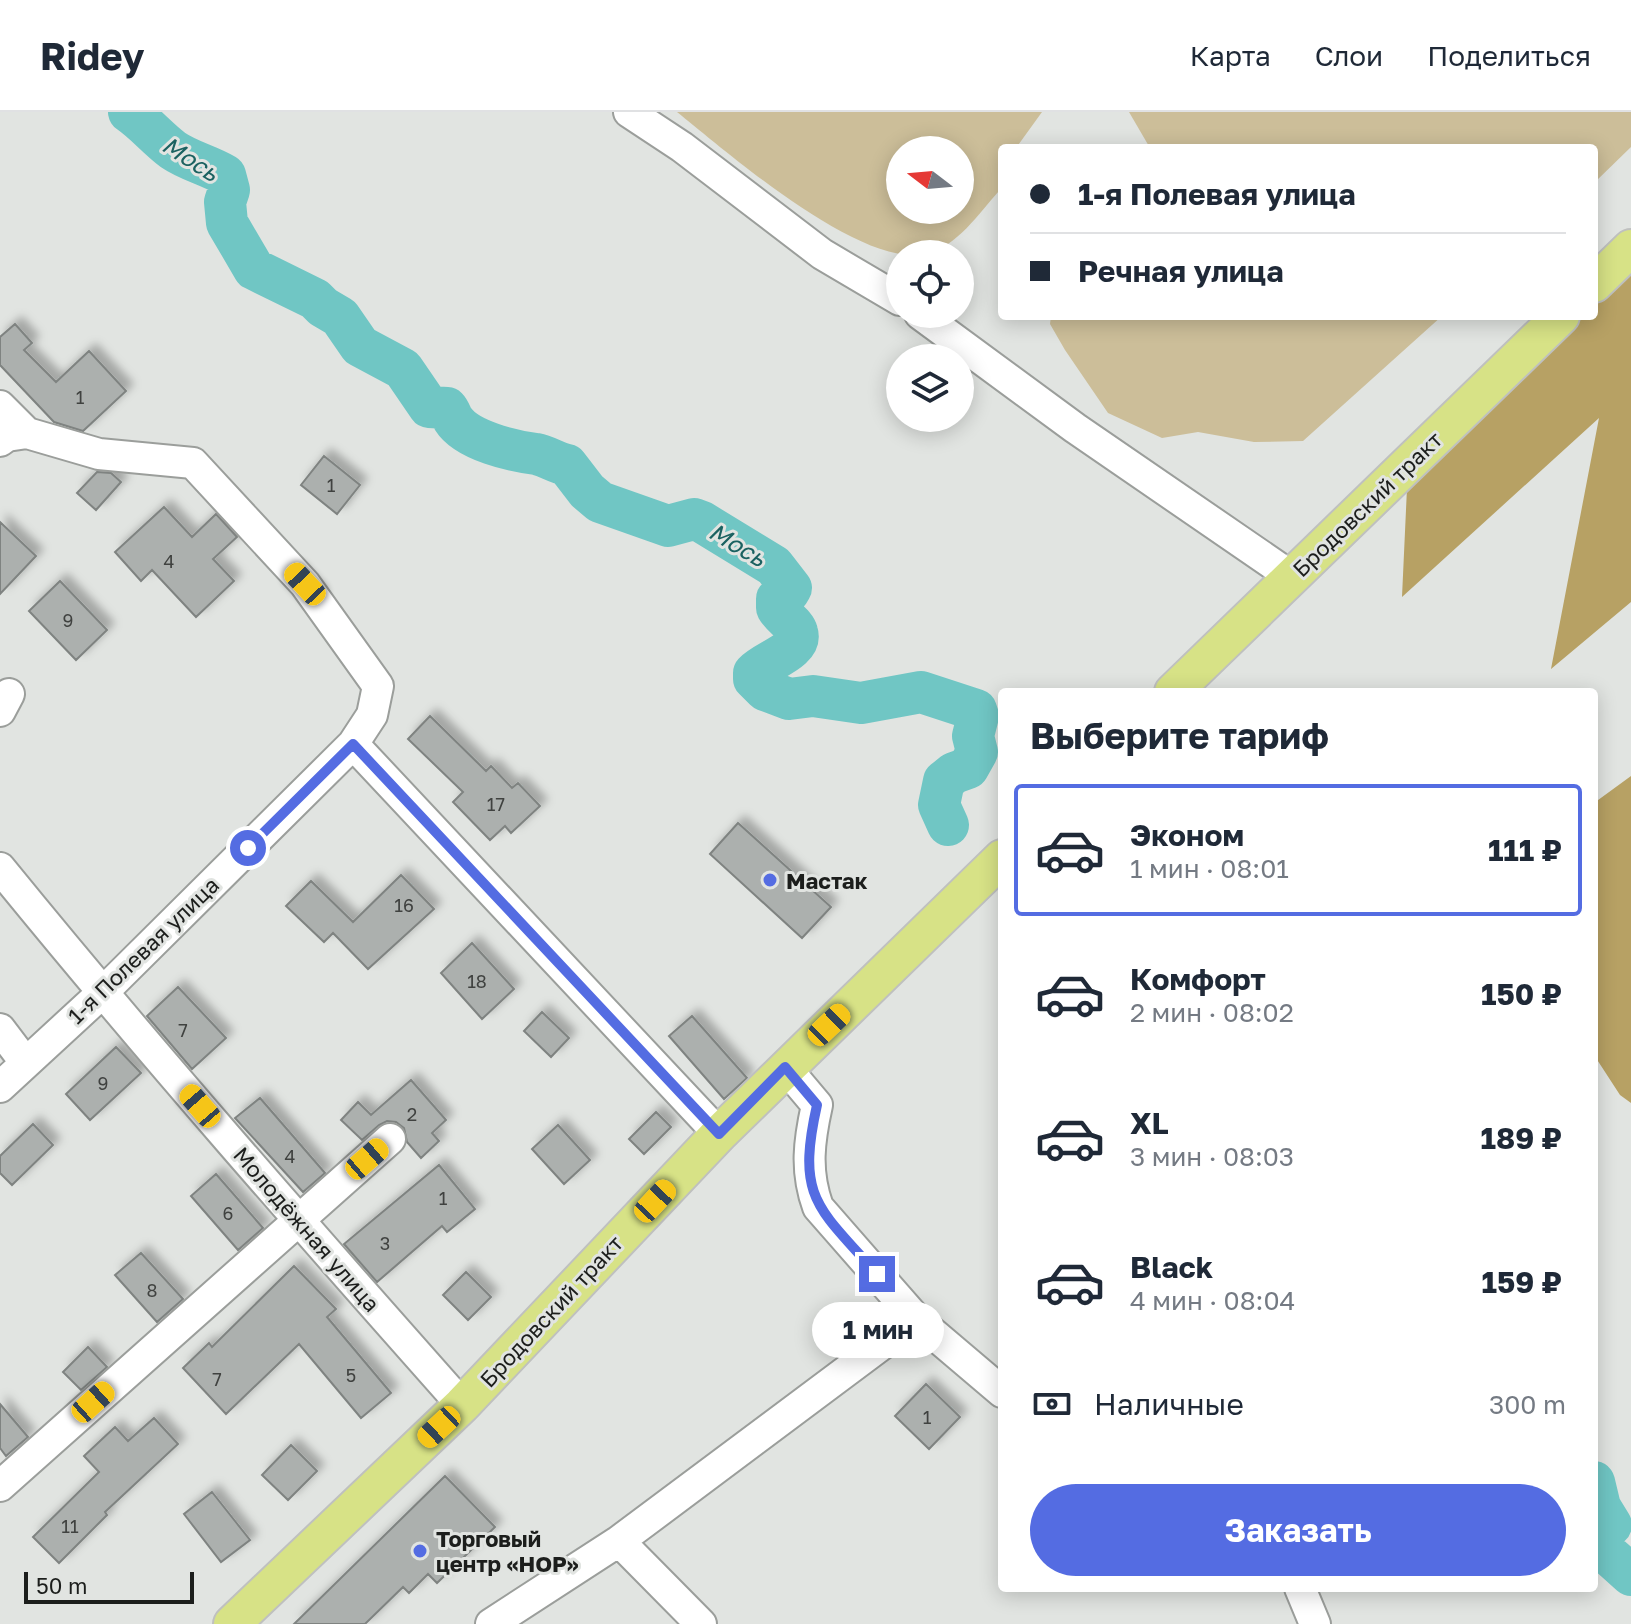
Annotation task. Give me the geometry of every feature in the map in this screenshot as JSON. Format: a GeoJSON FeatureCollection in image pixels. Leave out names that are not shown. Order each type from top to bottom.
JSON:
{"type":"FeatureCollection","features":[{"type":"Feature","properties":{"kind":"main road"},"geometry":{"type":"LineString","coordinates":[[1598,280],[1631,248]]}},
{"type":"Feature","properties":{"kind":"main road","name":"Бродовский тракт"},"geometry":{"type":"LineString","coordinates":[[1177,688],[1557,320]]}},
{"type":"Feature","properties":{"kind":"main road","name":"Бродовский тракт"},"geometry":{"type":"LineString","coordinates":[[232,1624],[462,1405],[785,1067],[998,862]]}},
{"type":"Feature","properties":{"kind":"street"},"geometry":{"type":"LineString","coordinates":[[629,112],[682,147],[822,254],[886,292]]}},
{"type":"Feature","properties":{"kind":"street"},"geometry":{"type":"LineString","coordinates":[[939,328],[1075,428],[1292,577]]}},
{"type":"Feature","properties":{"kind":"street"},"geometry":{"type":"LineString","coordinates":[[0,406],[14,437]]}},
{"type":"Feature","properties":{"kind":"street","name":"1-я Полевая улица"},"geometry":{"type":"LineString","coordinates":[[0,1087],[102,993],[353,744],[372,715],[378,686],[305,584],[193,463],[99,454],[14,437]]}},
{"type":"Feature","properties":{"kind":"street"},"geometry":{"type":"LineString","coordinates":[[353,744],[719,1134]]}},
{"type":"Feature","properties":{"kind":"street","name":"Молодёжная улица"},"geometry":{"type":"LineString","coordinates":[[0,868],[102,993],[462,1405]]}},
{"type":"Feature","properties":{"kind":"street"},"geometry":{"type":"LineString","coordinates":[[0,1029],[25,1062]]}},
{"type":"Feature","properties":{"kind":"street"},"geometry":{"type":"LineString","coordinates":[[785,1067],[817,1105],[808,1148],[808,1169],[818,1207],[916,1319],[998,1389]]}},
{"type":"Feature","properties":{"kind":"street"},"geometry":{"type":"LineString","coordinates":[[0,1486],[390,1139]]}},
{"type":"Feature","properties":{"kind":"street"},"geometry":{"type":"LineString","coordinates":[[491,1624],[619,1541],[916,1319]]}},
{"type":"Feature","properties":{"kind":"street"},"geometry":{"type":"LineString","coordinates":[[619,1541],[701,1624]]}},
{"type":"Feature","properties":{"kind":"street"},"geometry":{"type":"LineString","coordinates":[[1302,1592],[1315,1624]]}},
{"type":"Feature","properties":{"kind":"shaded area"},"geometry":{"type":"Polygon","coordinates":[[[677,112],[1042,112],[1019,144],[998,144],[998,192],[974,220],[974,136],[886,136],[886,224],[970,224],[954,240],[886,240],[886,250],[867,244],[796,204],[677,112]]]}},
{"type":"Feature","properties":{"kind":"shaded area"},"geometry":{"type":"Polygon","coordinates":[[[1129,112],[1631,112],[1631,147],[1598,179],[1598,144],[1148,144],[1129,112]]]}},
{"type":"Feature","properties":{"kind":"shaded area"},"geometry":{"type":"Polygon","coordinates":[[[1631,266],[1631,602],[1551,669],[1599,418],[1402,597],[1407,488],[1577,320],[1598,320],[1598,299],[1631,266]]]}},
{"type":"Feature","properties":{"kind":"shaded area"},"geometry":{"type":"Polygon","coordinates":[[[1050,320],[1438,320],[1303,441],[1254,442],[1198,432],[1162,438],[1108,413],[1050,324],[1050,320]]]}},
{"type":"Feature","properties":{"kind":"shaded area"},"geometry":{"type":"Polygon","coordinates":[[[1631,776],[1631,1103],[1620,1095],[1598,1061],[1598,800],[1631,776]]]}},
{"type":"Feature","properties":{"kind":"building"},"geometry":{"type":"Polygon","coordinates":[[[15,324],[32,343],[24,350],[56,382],[89,351],[126,391],[83,431],[54,422],[0,365],[0,337],[15,324]]]}},
{"type":"Feature","properties":{"kind":"building"},"geometry":{"type":"Polygon","coordinates":[[[324,456],[360,485],[337,514],[301,485],[324,456]]]}},
{"type":"Feature","properties":{"kind":"building"},"geometry":{"type":"Polygon","coordinates":[[[97,472],[111,473],[121,482],[96,510],[77,493],[97,472]]]}},
{"type":"Feature","properties":{"kind":"building"},"geometry":{"type":"Polygon","coordinates":[[[164,507],[192,537],[216,514],[237,537],[213,559],[234,581],[196,617],[152,570],[141,581],[115,552],[164,507]]]}},
{"type":"Feature","properties":{"kind":"building"},"geometry":{"type":"Polygon","coordinates":[[[0,522],[36,556],[0,594],[0,522]]]}},
{"type":"Feature","properties":{"kind":"building"},"geometry":{"type":"Polygon","coordinates":[[[60,581],[107,630],[76,660],[29,611],[60,581]]]}},
{"type":"Feature","properties":{"kind":"building"},"geometry":{"type":"Polygon","coordinates":[[[430,716],[486,771],[491,766],[512,788],[518,783],[540,806],[511,833],[505,826],[490,840],[453,802],[463,792],[408,739],[430,716]]]}},
{"type":"Feature","properties":{"kind":"building","name":"Мастак"},"geometry":{"type":"Polygon","coordinates":[[[738,823],[831,907],[802,938],[710,854],[738,823]]]}},
{"type":"Feature","properties":{"kind":"building"},"geometry":{"type":"Polygon","coordinates":[[[401,875],[434,909],[368,969],[333,933],[324,942],[286,906],[311,881],[353,922],[401,875]]]}},
{"type":"Feature","properties":{"kind":"building"},"geometry":{"type":"Polygon","coordinates":[[[472,943],[514,989],[482,1019],[441,973],[472,943]]]}},
{"type":"Feature","properties":{"kind":"building"},"geometry":{"type":"Polygon","coordinates":[[[178,987],[226,1038],[192,1069],[147,1016],[178,987]]]}},
{"type":"Feature","properties":{"kind":"building"},"geometry":{"type":"Polygon","coordinates":[[[542,1012],[569,1038],[551,1057],[524,1031],[542,1012]]]}},
{"type":"Feature","properties":{"kind":"building"},"geometry":{"type":"Polygon","coordinates":[[[692,1016],[747,1078],[724,1099],[669,1036],[692,1016]]]}},
{"type":"Feature","properties":{"kind":"building"},"geometry":{"type":"Polygon","coordinates":[[[116,1047],[141,1073],[90,1120],[66,1094],[116,1047]]]}},
{"type":"Feature","properties":{"kind":"building"},"geometry":{"type":"Polygon","coordinates":[[[411,1080],[446,1120],[432,1133],[439,1141],[421,1158],[407,1142],[404,1128],[396,1122],[387,1121],[379,1125],[362,1140],[341,1120],[358,1102],[371,1115],[411,1080]]]}},
{"type":"Feature","properties":{"kind":"building"},"geometry":{"type":"Polygon","coordinates":[[[260,1098],[325,1173],[303,1192],[235,1118],[260,1098]]]}},
{"type":"Feature","properties":{"kind":"building"},"geometry":{"type":"Polygon","coordinates":[[[656,1112],[671,1127],[644,1154],[629,1139],[656,1112]]]}},
{"type":"Feature","properties":{"kind":"building"},"geometry":{"type":"Polygon","coordinates":[[[33,1124],[53,1145],[12,1185],[0,1173],[0,1156],[33,1124]]]}},
{"type":"Feature","properties":{"kind":"building"},"geometry":{"type":"Polygon","coordinates":[[[558,1125],[590,1160],[564,1184],[532,1149],[558,1125]]]}},
{"type":"Feature","properties":{"kind":"building"},"geometry":{"type":"Polygon","coordinates":[[[439,1165],[475,1209],[447,1232],[442,1226],[377,1282],[344,1244],[439,1165]]]}},
{"type":"Feature","properties":{"kind":"building"},"geometry":{"type":"Polygon","coordinates":[[[216,1174],[263,1228],[238,1250],[191,1196],[216,1174]]]}},
{"type":"Feature","properties":{"kind":"building"},"geometry":{"type":"Polygon","coordinates":[[[141,1253],[183,1299],[157,1322],[115,1275],[141,1253]]]}},
{"type":"Feature","properties":{"kind":"building"},"geometry":{"type":"Polygon","coordinates":[[[294,1266],[336,1309],[327,1317],[391,1393],[361,1418],[299,1344],[226,1414],[183,1368],[209,1343],[212,1347],[294,1266]]]}},
{"type":"Feature","properties":{"kind":"building"},"geometry":{"type":"Polygon","coordinates":[[[466,1272],[491,1297],[468,1320],[443,1295],[466,1272]]]}},
{"type":"Feature","properties":{"kind":"building"},"geometry":{"type":"Polygon","coordinates":[[[88,1347],[107,1367],[81,1390],[63,1372],[88,1347]]]}},
{"type":"Feature","properties":{"kind":"building"},"geometry":{"type":"Polygon","coordinates":[[[926,1384],[960,1417],[929,1449],[895,1416],[926,1384]]]}},
{"type":"Feature","properties":{"kind":"building"},"geometry":{"type":"Polygon","coordinates":[[[0,1404],[28,1437],[6,1456],[0,1448],[0,1404]]]}},
{"type":"Feature","properties":{"kind":"building"},"geometry":{"type":"Polygon","coordinates":[[[154,1418],[178,1444],[105,1512],[107,1515],[59,1563],[33,1537],[99,1472],[84,1456],[115,1427],[128,1441],[154,1418]]]}},
{"type":"Feature","properties":{"kind":"building"},"geometry":{"type":"Polygon","coordinates":[[[291,1445],[317,1471],[288,1500],[262,1475],[291,1445]]]}},
{"type":"Feature","properties":{"kind":"building","name":"Торговый центр «НОР»"},"geometry":{"type":"Polygon","coordinates":[[[445,1476],[495,1527],[437,1583],[428,1574],[409,1593],[403,1587],[365,1624],[294,1624],[445,1476]]]}},
{"type":"Feature","properties":{"kind":"building"},"geometry":{"type":"Polygon","coordinates":[[[212,1492],[250,1540],[221,1562],[184,1514],[212,1492]]]}},
{"type":"Feature","properties":{"kind":"waterway","name":"Мось"},"geometry":{"type":"LineString","coordinates":[[129,112],[173,150],[225,175],[229,190],[225,202],[227,223],[254,269],[315,299],[340,317],[360,346],[403,369],[429,407],[447,408],[460,427],[479,439],[567,465],[600,502],[668,526],[694,519],[774,566],[791,588],[777,599],[777,608],[796,629],[797,639],[789,650],[754,673],[754,679],[765,690],[789,699],[813,696],[861,703],[921,692],[976,710],[978,716],[973,736],[977,752],[968,768],[944,781],[939,805],[948,825]]}},
{"type":"Feature","properties":{"kind":"waterway","name":"Мось"},"geometry":{"type":"LineString","coordinates":[[1598,1499],[1611,1525],[1598,1536]]}},
{"type":"Feature","properties":{"kind":"waterway","name":"Мось"},"geometry":{"type":"LineString","coordinates":[[1598,1549],[1631,1575]]}},
{"type":"Feature","properties":{"kind":"place","name":"Мастак"},"geometry":{"type":"Point","coordinates":[770,880]}},
{"type":"Feature","properties":{"kind":"place","name":"Торговый центр «НОР»"},"geometry":{"type":"Point","coordinates":[420,1551]}},
{"type":"Feature","properties":{"kind":"route"},"geometry":{"type":"LineString","coordinates":[[248,848],[353,744],[719,1134],[785,1067],[817,1105],[808,1148],[808,1169],[818,1207],[877,1274]]}}]}
